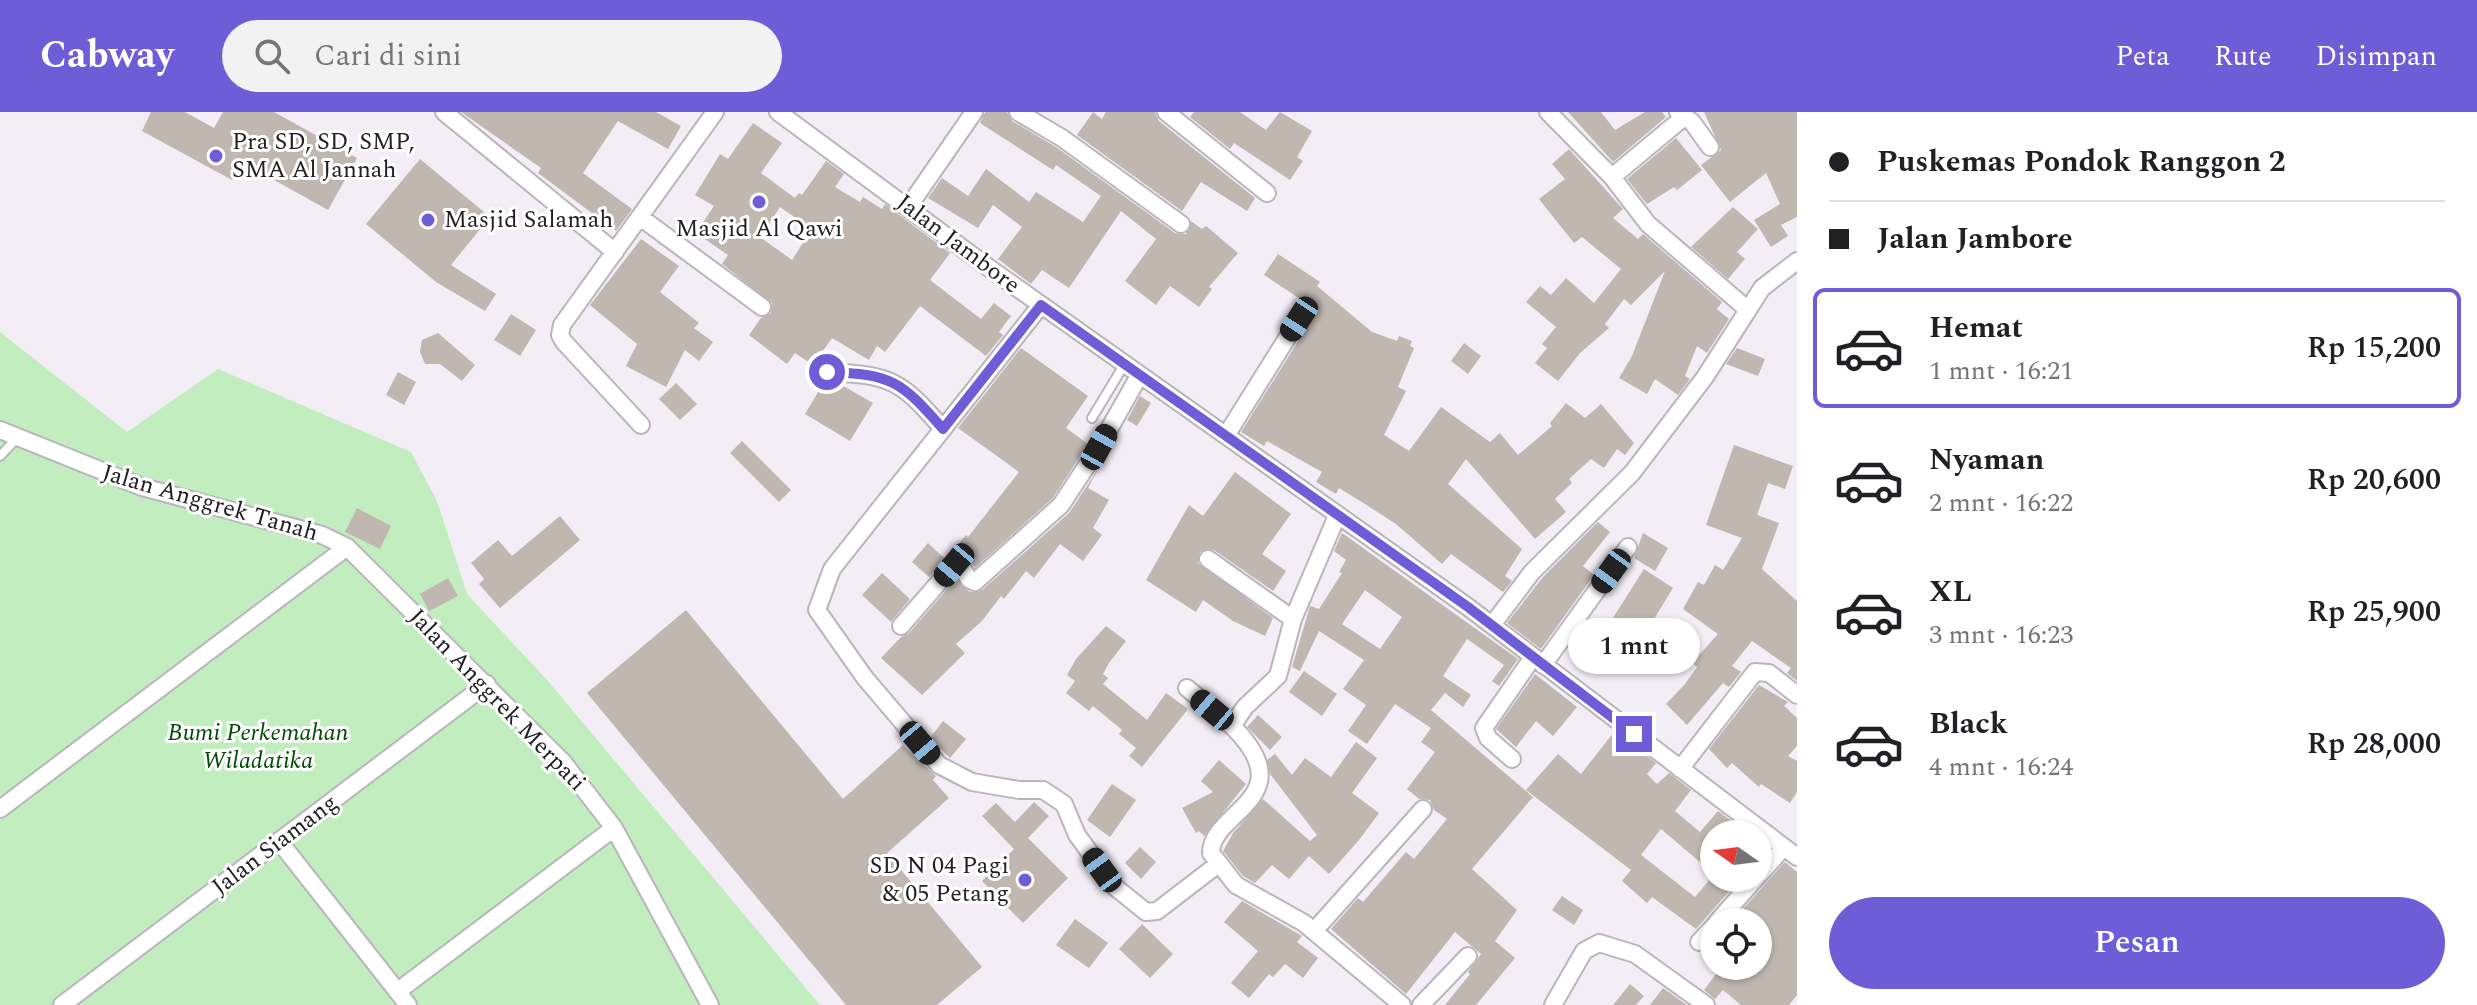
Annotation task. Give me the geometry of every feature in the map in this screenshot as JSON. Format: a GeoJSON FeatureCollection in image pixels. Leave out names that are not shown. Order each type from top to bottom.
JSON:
{"type":"FeatureCollection","features":[{"type":"Feature","properties":{"kind":"street"},"geometry":{"type":"LineString","coordinates":[[444,112],[615,252]]}},
{"type":"Feature","properties":{"kind":"street"},"geometry":{"type":"LineString","coordinates":[[641,425],[560,335],[562,325],[715,112]]}},
{"type":"Feature","properties":{"kind":"street","name":"Jalan Jambore"},"geometry":{"type":"LineString","coordinates":[[778,112],[1139,376],[1227,434],[1492,625],[1790,852]]}},
{"type":"Feature","properties":{"kind":"street"},"geometry":{"type":"LineString","coordinates":[[909,206],[974,112]]}},
{"type":"Feature","properties":{"kind":"street"},"geometry":{"type":"LineString","coordinates":[[1018,112],[1062,138],[1181,224]]}},
{"type":"Feature","properties":{"kind":"street"},"geometry":{"type":"LineString","coordinates":[[1166,112],[1267,193]]}},
{"type":"Feature","properties":{"kind":"street"},"geometry":{"type":"LineString","coordinates":[[1548,112],[1612,177],[1648,224],[1748,310]]}},
{"type":"Feature","properties":{"kind":"street"},"geometry":{"type":"LineString","coordinates":[[1612,177],[1681,114],[1710,147]]}},
{"type":"Feature","properties":{"kind":"street"},"geometry":{"type":"LineString","coordinates":[[640,217],[762,307]]}},
{"type":"Feature","properties":{"kind":"street"},"geometry":{"type":"LineString","coordinates":[[1492,625],[1532,572],[1632,473],[1689,399],[1762,288],[1797,261]]}},
{"type":"Feature","properties":{"kind":"street"},"geometry":{"type":"LineString","coordinates":[[1041,305],[832,569],[816,603],[819,616],[865,678],[939,765],[972,782],[1019,790],[1043,790],[1064,804],[1077,835],[1115,887],[1146,912],[1157,911],[1217,865]]}},
{"type":"Feature","properties":{"kind":"street"},"geometry":{"type":"LineString","coordinates":[[1227,434],[1299,319]]}},
{"type":"Feature","properties":{"kind":"street"},"geometry":{"type":"LineString","coordinates":[[827,372],[891,379],[903,386],[943,429]]}},
{"type":"Feature","properties":{"kind":"street"},"geometry":{"type":"LineString","coordinates":[[901,626],[954,565],[960,565],[969,579],[975,582],[1061,505],[1099,447],[1139,376]]}},
{"type":"Feature","properties":{"kind":"street","name":"Jalan Anggrek Tanah"},"geometry":{"type":"LineString","coordinates":[[0,430],[142,487],[340,543]]}},
{"type":"Feature","properties":{"kind":"street"},"geometry":{"type":"LineString","coordinates":[[1232,726],[1245,707],[1278,676],[1293,619],[1337,516]]}},
{"type":"Feature","properties":{"kind":"street"},"geometry":{"type":"LineString","coordinates":[[0,809],[340,543]]}},
{"type":"Feature","properties":{"kind":"street","name":"Jalan Anggrek Merpati"},"geometry":{"type":"LineString","coordinates":[[340,543],[563,762],[614,828],[710,1005]]}},
{"type":"Feature","properties":{"kind":"street"},"geometry":{"type":"LineString","coordinates":[[1512,759],[1488,738],[1484,728],[1628,547]]}},
{"type":"Feature","properties":{"kind":"street"},"geometry":{"type":"LineString","coordinates":[[1208,559],[1293,619]]}},
{"type":"Feature","properties":{"kind":"street"},"geometry":{"type":"LineString","coordinates":[[1680,769],[1755,672],[1769,673],[1797,695]]}},
{"type":"Feature","properties":{"kind":"street","name":"Jalan Siamang"},"geometry":{"type":"LineString","coordinates":[[62,1005],[487,684]]}},
{"type":"Feature","properties":{"kind":"street"},"geometry":{"type":"LineString","coordinates":[[1187,688],[1232,726],[1256,761],[1259,780],[1241,812],[1212,844],[1217,865],[1244,890],[1314,931],[1402,1005]]}},
{"type":"Feature","properties":{"kind":"street"},"geometry":{"type":"LineString","coordinates":[[1314,931],[1423,809]]}},
{"type":"Feature","properties":{"kind":"street"},"geometry":{"type":"LineString","coordinates":[[279,841],[403,998],[614,828]]}},
{"type":"Feature","properties":{"kind":"street"},"geometry":{"type":"LineString","coordinates":[[1772,866],[1790,852]]}},
{"type":"Feature","properties":{"kind":"street"},"geometry":{"type":"LineString","coordinates":[[1730,908],[1744,892]]}},
{"type":"Feature","properties":{"kind":"street"},"geometry":{"type":"LineString","coordinates":[[1553,1005],[1584,951],[1599,943],[1635,954],[1706,1005]]}},
{"type":"Feature","properties":{"kind":"street"},"geometry":{"type":"LineString","coordinates":[[1421,1005],[1468,956]]}},
{"type":"Feature","properties":{"kind":"lane"},"geometry":{"type":"LineString","coordinates":[[1092,418],[1124,365]]}},
{"type":"Feature","properties":{"kind":"lane"},"geometry":{"type":"LineString","coordinates":[[0,456],[17,438]]}},
{"type":"Feature","properties":{"kind":"green space","name":"Bumi Perkemahan Wiladatika"},"geometry":{"type":"Polygon","coordinates":[[[0,332],[127,432],[218,369],[411,452],[437,501],[467,594],[547,680],[820,1005],[0,1005],[0,332]]]}},
{"type":"Feature","properties":{"kind":"building"},"geometry":{"type":"Polygon","coordinates":[[[151,112],[185,112],[214,128],[223,112],[274,112],[357,158],[328,210],[242,162],[232,180],[142,131],[151,112]]]}},
{"type":"Feature","properties":{"kind":"building"},"geometry":{"type":"Polygon","coordinates":[[[461,112],[656,112],[681,126],[668,149],[618,121],[583,173],[632,209],[616,231],[538,173],[541,168],[461,112]]]}},
{"type":"Feature","properties":{"kind":"building"},"geometry":{"type":"Polygon","coordinates":[[[985,112],[1007,112],[1012,121],[1056,147],[1175,233],[1186,234],[1191,221],[1202,229],[1206,226],[1238,253],[1209,287],[1212,289],[1199,307],[1170,286],[1156,305],[1125,281],[1156,239],[1121,211],[1069,288],[1042,270],[1031,284],[998,259],[1022,227],[993,205],[978,228],[928,198],[942,178],[968,196],[986,169],[1029,202],[1036,192],[1083,222],[1101,196],[1056,165],[1053,170],[980,123],[985,112]]]}},
{"type":"Feature","properties":{"kind":"building"},"geometry":{"type":"Polygon","coordinates":[[[1093,112],[1102,119],[1106,112],[1155,112],[1159,121],[1255,198],[1247,211],[1201,182],[1182,211],[1077,135],[1093,112]]]}},
{"type":"Feature","properties":{"kind":"building"},"geometry":{"type":"Polygon","coordinates":[[[1194,112],[1240,112],[1266,130],[1280,112],[1312,131],[1297,157],[1303,161],[1290,180],[1234,143],[1230,149],[1190,117],[1194,112]]]}},
{"type":"Feature","properties":{"kind":"building"},"geometry":{"type":"Polygon","coordinates":[[[1568,112],[1601,112],[1615,130],[1645,112],[1662,112],[1666,117],[1613,162],[1568,112]]]}},
{"type":"Feature","properties":{"kind":"building"},"geometry":{"type":"Polygon","coordinates":[[[1704,112],[1797,112],[1797,217],[1781,225],[1788,236],[1771,247],[1754,220],[1780,204],[1766,173],[1730,202],[1701,165],[1721,150],[1704,112]]]}},
{"type":"Feature","properties":{"kind":"building"},"geometry":{"type":"Polygon","coordinates":[[[753,123],[782,143],[761,173],[795,198],[799,193],[802,195],[826,161],[844,174],[835,187],[860,202],[863,197],[882,209],[885,204],[950,253],[930,280],[981,319],[994,303],[1011,316],[999,332],[1003,335],[986,356],[920,306],[885,352],[877,346],[869,360],[832,338],[813,365],[795,353],[787,364],[749,335],[761,318],[771,313],[772,303],[722,264],[728,255],[696,233],[714,206],[695,195],[720,154],[728,159],[753,123]],[[780,207],[760,237],[792,260],[812,229],[780,207]]]}},
{"type":"Feature","properties":{"kind":"building"},"geometry":{"type":"Polygon","coordinates":[[[1676,138],[1702,170],[1677,190],[1674,187],[1647,204],[1627,179],[1676,138]]]}},
{"type":"Feature","properties":{"kind":"building"},"geometry":{"type":"Polygon","coordinates":[[[1569,149],[1623,209],[1613,218],[1638,239],[1643,234],[1722,302],[1717,309],[1729,319],[1707,353],[1697,346],[1685,376],[1690,379],[1678,395],[1655,379],[1647,394],[1619,378],[1632,356],[1665,271],[1631,305],[1624,299],[1605,324],[1609,328],[1580,353],[1558,381],[1535,363],[1547,348],[1542,344],[1556,327],[1526,302],[1540,286],[1551,295],[1566,278],[1594,303],[1621,269],[1582,237],[1574,243],[1539,199],[1565,179],[1552,164],[1569,149]]]}},
{"type":"Feature","properties":{"kind":"building","name":"Masjid Salamah"},"geometry":{"type":"Polygon","coordinates":[[[420,159],[490,217],[451,265],[496,294],[485,311],[436,282],[366,224],[420,159]]]}},
{"type":"Feature","properties":{"kind":"building"},"geometry":{"type":"Polygon","coordinates":[[[1733,207],[1758,229],[1737,252],[1745,259],[1728,279],[1691,247],[1733,207]]]}},
{"type":"Feature","properties":{"kind":"building"},"geometry":{"type":"Polygon","coordinates":[[[641,239],[679,266],[660,292],[699,323],[694,328],[713,342],[699,361],[685,350],[666,387],[626,366],[637,344],[590,305],[641,239]]]}},
{"type":"Feature","properties":{"kind":"building"},"geometry":{"type":"Polygon","coordinates":[[[1278,254],[1320,282],[1317,286],[1372,332],[1397,341],[1399,336],[1412,341],[1410,346],[1414,348],[1398,387],[1406,391],[1384,435],[1409,451],[1441,407],[1490,442],[1500,433],[1518,455],[1552,426],[1550,423],[1566,403],[1585,418],[1601,404],[1634,443],[1625,455],[1617,449],[1604,468],[1591,459],[1569,479],[1572,483],[1555,499],[1566,512],[1535,539],[1466,459],[1448,484],[1522,549],[1505,576],[1512,581],[1503,592],[1451,554],[1442,564],[1396,524],[1339,488],[1336,494],[1316,482],[1322,472],[1267,441],[1264,446],[1241,432],[1317,310],[1264,275],[1278,254]]]}},
{"type":"Feature","properties":{"kind":"building"},"geometry":{"type":"Polygon","coordinates":[[[511,314],[536,330],[520,356],[494,340],[511,314]]]}},
{"type":"Feature","properties":{"kind":"building"},"geometry":{"type":"Polygon","coordinates":[[[438,333],[475,365],[462,381],[440,364],[425,364],[420,352],[422,340],[438,333]]]}},
{"type":"Feature","properties":{"kind":"building"},"geometry":{"type":"Polygon","coordinates":[[[1464,343],[1481,356],[1468,374],[1451,361],[1464,343]]]}},
{"type":"Feature","properties":{"kind":"building"},"geometry":{"type":"Polygon","coordinates":[[[1021,348],[1088,396],[1066,428],[1088,444],[1053,498],[975,568],[965,555],[949,555],[966,535],[968,537],[1019,472],[958,428],[1021,348]]]}},
{"type":"Feature","properties":{"kind":"building"},"geometry":{"type":"Polygon","coordinates":[[[1737,348],[1765,359],[1758,376],[1726,364],[1737,348]]]}},
{"type":"Feature","properties":{"kind":"building"},"geometry":{"type":"Polygon","coordinates":[[[398,372],[416,382],[404,405],[386,395],[398,372]]]}},
{"type":"Feature","properties":{"kind":"building"},"geometry":{"type":"Polygon","coordinates":[[[824,382],[840,384],[873,403],[850,441],[805,414],[824,382]]]}},
{"type":"Feature","properties":{"kind":"building"},"geometry":{"type":"Polygon","coordinates":[[[676,383],[697,404],[680,420],[659,399],[676,383]]]}},
{"type":"Feature","properties":{"kind":"building"},"geometry":{"type":"Polygon","coordinates":[[[1140,396],[1151,403],[1137,426],[1127,420],[1140,396]]]}},
{"type":"Feature","properties":{"kind":"building"},"geometry":{"type":"Polygon","coordinates":[[[742,441],[791,490],[779,502],[730,453],[742,441]]]}},
{"type":"Feature","properties":{"kind":"building"},"geometry":{"type":"Polygon","coordinates":[[[1734,445],[1793,466],[1785,489],[1768,483],[1757,515],[1779,523],[1762,569],[1797,601],[1797,681],[1787,673],[1791,668],[1752,641],[1732,666],[1741,672],[1729,687],[1723,683],[1687,725],[1666,704],[1697,667],[1692,663],[1718,634],[1683,609],[1698,582],[1704,585],[1715,565],[1723,570],[1742,538],[1706,525],[1734,445]]]}},
{"type":"Feature","properties":{"kind":"building"},"geometry":{"type":"Polygon","coordinates":[[[1100,466],[1088,488],[1109,500],[1093,528],[1102,535],[1083,561],[1060,544],[1034,578],[1026,571],[1004,599],[1001,596],[982,621],[956,644],[965,653],[922,695],[881,658],[909,633],[956,579],[970,592],[982,590],[1069,513],[1100,466]]]}},
{"type":"Feature","properties":{"kind":"building"},"geometry":{"type":"Polygon","coordinates":[[[1235,472],[1291,514],[1262,554],[1286,571],[1273,591],[1214,550],[1200,552],[1198,563],[1273,618],[1265,636],[1233,621],[1203,600],[1196,612],[1146,580],[1189,505],[1203,516],[1235,472]]]}},
{"type":"Feature","properties":{"kind":"building"},"geometry":{"type":"Polygon","coordinates":[[[357,508],[391,526],[380,549],[345,532],[357,508]]]}},
{"type":"Feature","properties":{"kind":"building"},"geometry":{"type":"Polygon","coordinates":[[[560,516],[580,540],[500,608],[479,584],[484,579],[471,563],[498,540],[512,556],[560,516]]]}},
{"type":"Feature","properties":{"kind":"building"},"geometry":{"type":"Polygon","coordinates":[[[1598,522],[1610,532],[1583,566],[1594,575],[1541,649],[1507,623],[1543,577],[1598,522]]]}},
{"type":"Feature","properties":{"kind":"building"},"geometry":{"type":"Polygon","coordinates":[[[1342,533],[1518,659],[1499,686],[1492,681],[1504,665],[1467,639],[1443,676],[1471,695],[1463,707],[1445,693],[1431,710],[1533,797],[1472,869],[1517,910],[1495,941],[1515,958],[1476,1005],[1445,1005],[1470,974],[1468,972],[1481,954],[1455,932],[1406,994],[1331,929],[1358,898],[1363,902],[1406,852],[1414,859],[1447,819],[1434,810],[1430,800],[1419,799],[1407,789],[1435,752],[1421,742],[1431,728],[1395,704],[1367,744],[1348,731],[1366,705],[1343,689],[1364,660],[1319,631],[1300,671],[1292,667],[1310,606],[1319,609],[1342,573],[1339,572],[1346,560],[1334,551],[1342,533]],[[1365,590],[1342,624],[1380,649],[1402,617],[1365,590]]]}},
{"type":"Feature","properties":{"kind":"building"},"geometry":{"type":"Polygon","coordinates":[[[1643,533],[1668,548],[1655,571],[1634,558],[1643,533]]]}},
{"type":"Feature","properties":{"kind":"building"},"geometry":{"type":"Polygon","coordinates":[[[928,543],[945,559],[929,577],[912,562],[928,543]]]}},
{"type":"Feature","properties":{"kind":"building"},"geometry":{"type":"Polygon","coordinates":[[[1644,569],[1673,588],[1651,624],[1669,636],[1646,674],[1627,661],[1620,673],[1590,654],[1644,569]]]}},
{"type":"Feature","properties":{"kind":"building"},"geometry":{"type":"Polygon","coordinates":[[[882,573],[910,599],[891,622],[862,595],[882,573]]]}},
{"type":"Feature","properties":{"kind":"building"},"geometry":{"type":"Polygon","coordinates":[[[448,578],[458,596],[429,611],[420,594],[448,578]]]}},
{"type":"Feature","properties":{"kind":"building"},"geometry":{"type":"Polygon","coordinates":[[[686,610],[843,799],[903,745],[936,776],[933,780],[949,798],[887,853],[982,967],[937,1005],[846,1005],[587,693],[686,610]]]}},
{"type":"Feature","properties":{"kind":"building"},"geometry":{"type":"Polygon","coordinates":[[[1106,626],[1126,641],[1103,674],[1108,678],[1103,684],[1147,720],[1166,693],[1188,709],[1142,767],[1129,756],[1136,748],[1119,734],[1122,730],[1093,706],[1089,711],[1066,693],[1075,681],[1067,675],[1076,659],[1106,626]]]}},
{"type":"Feature","properties":{"kind":"building"},"geometry":{"type":"Polygon","coordinates":[[[1304,671],[1337,694],[1322,716],[1289,692],[1304,671]]]}},
{"type":"Feature","properties":{"kind":"building"},"geometry":{"type":"Polygon","coordinates":[[[1535,674],[1577,707],[1553,736],[1536,721],[1516,747],[1496,729],[1535,674]]]}},
{"type":"Feature","properties":{"kind":"building"},"geometry":{"type":"Polygon","coordinates":[[[1759,685],[1788,702],[1784,706],[1797,718],[1797,746],[1788,756],[1797,761],[1797,792],[1790,803],[1761,784],[1759,787],[1732,763],[1727,768],[1709,749],[1759,685]]]}},
{"type":"Feature","properties":{"kind":"building"},"geometry":{"type":"Polygon","coordinates":[[[1258,715],[1282,737],[1270,750],[1247,727],[1258,715]]]}},
{"type":"Feature","properties":{"kind":"building"},"geometry":{"type":"Polygon","coordinates":[[[943,721],[966,739],[950,758],[930,738],[943,721]]]}},
{"type":"Feature","properties":{"kind":"building"},"geometry":{"type":"Polygon","coordinates":[[[1614,732],[1656,763],[1647,774],[1657,784],[1669,773],[1691,790],[1675,811],[1700,832],[1700,862],[1661,829],[1641,855],[1695,897],[1700,891],[1729,892],[1715,908],[1700,908],[1700,924],[1696,929],[1652,897],[1647,903],[1622,881],[1631,870],[1526,790],[1558,754],[1581,774],[1614,732]]]}},
{"type":"Feature","properties":{"kind":"building"},"geometry":{"type":"Polygon","coordinates":[[[1356,742],[1377,758],[1352,793],[1379,813],[1359,840],[1329,874],[1309,856],[1289,879],[1272,865],[1255,883],[1243,876],[1223,851],[1233,833],[1263,799],[1310,841],[1317,835],[1270,774],[1267,760],[1275,754],[1292,775],[1305,758],[1331,777],[1356,742]]]}},
{"type":"Feature","properties":{"kind":"building"},"geometry":{"type":"Polygon","coordinates":[[[1219,760],[1246,784],[1204,836],[1199,831],[1196,833],[1182,808],[1213,792],[1201,781],[1219,760]]]}},
{"type":"Feature","properties":{"kind":"building"},"geometry":{"type":"Polygon","coordinates":[[[1112,784],[1136,800],[1110,837],[1087,820],[1112,784]]]}},
{"type":"Feature","properties":{"kind":"building","name":"SD N 04 Pagi & 05 Petang"},"geometry":{"type":"Polygon","coordinates":[[[1034,802],[1049,816],[1028,838],[1068,878],[1023,923],[982,881],[1014,849],[982,816],[996,803],[1015,822],[1034,802]]]}},
{"type":"Feature","properties":{"kind":"building"},"geometry":{"type":"Polygon","coordinates":[[[1718,811],[1730,820],[1710,820],[1718,811]]]}},
{"type":"Feature","properties":{"kind":"building"},"geometry":{"type":"Polygon","coordinates":[[[1140,847],[1156,862],[1141,879],[1125,863],[1140,847]]]}},
{"type":"Feature","properties":{"kind":"building"},"geometry":{"type":"Polygon","coordinates":[[[1785,862],[1797,872],[1797,995],[1789,1005],[1741,1005],[1723,990],[1715,999],[1704,990],[1712,980],[1772,980],[1772,908],[1744,908],[1758,892],[1772,892],[1772,877],[1785,862]]]}},
{"type":"Feature","properties":{"kind":"building"},"geometry":{"type":"Polygon","coordinates":[[[1562,896],[1583,910],[1574,925],[1552,910],[1562,896]]]}},
{"type":"Feature","properties":{"kind":"building"},"geometry":{"type":"Polygon","coordinates":[[[1242,901],[1302,936],[1297,942],[1318,958],[1303,978],[1285,964],[1273,977],[1269,974],[1249,998],[1231,983],[1258,951],[1224,922],[1242,901]]]}},
{"type":"Feature","properties":{"kind":"building"},"geometry":{"type":"Polygon","coordinates":[[[1075,919],[1108,943],[1089,968],[1056,945],[1075,919]]]}},
{"type":"Feature","properties":{"kind":"building"},"geometry":{"type":"Polygon","coordinates":[[[1142,924],[1173,954],[1150,978],[1119,949],[1142,924]]]}},
{"type":"Feature","properties":{"kind":"building"},"geometry":{"type":"Polygon","coordinates":[[[1630,984],[1644,996],[1636,1005],[1613,1005],[1630,984]]]}},
{"type":"Feature","properties":{"kind":"building"},"geometry":{"type":"Polygon","coordinates":[[[1663,988],[1687,1005],[1650,1005],[1663,988]]]}},
{"type":"Feature","properties":{"kind":"place","name":"Pra SD, SD, SMP, SMA Al Jannah"},"geometry":{"type":"Point","coordinates":[216,156]}},
{"type":"Feature","properties":{"kind":"place","name":"Masjid Al Qawi"},"geometry":{"type":"Point","coordinates":[759,202]}},
{"type":"Feature","properties":{"kind":"place","name":"Masjid Salamah"},"geometry":{"type":"Point","coordinates":[428,220]}},
{"type":"Feature","properties":{"kind":"place","name":"SD N 04 Pagi & 05 Petang"},"geometry":{"type":"Point","coordinates":[1025,880]}},
{"type":"Feature","properties":{"kind":"route"},"geometry":{"type":"LineString","coordinates":[[827,372],[861,373],[891,379],[920,402],[943,429],[1041,305],[1468,607],[1634,734]]}}]}
